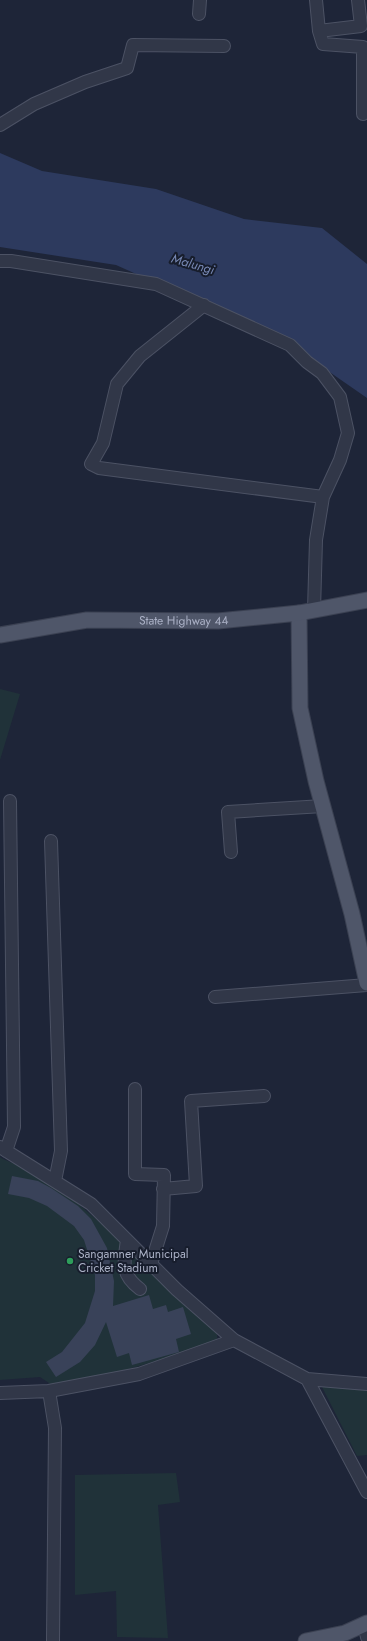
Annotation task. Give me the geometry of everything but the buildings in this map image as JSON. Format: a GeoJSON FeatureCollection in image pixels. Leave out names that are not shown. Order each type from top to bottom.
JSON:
{"type":"FeatureCollection","features":[{"type":"Feature","properties":{"kind":"main road","name":"State Highway 44"},"geometry":{"type":"LineString","coordinates":[[0,635],[87,620],[218,621],[299,613],[365,601]]}},
{"type":"Feature","properties":{"kind":"main road"},"geometry":{"type":"LineString","coordinates":[[299,613],[300,708],[322,806],[352,914],[367,984]]}},
{"type":"Feature","properties":{"kind":"main road"},"geometry":{"type":"LineString","coordinates":[[306,1641],[331,1638],[366,1628]]}},
{"type":"Feature","properties":{"kind":"street"},"geometry":{"type":"LineString","coordinates":[[199,14],[200,0]]}},
{"type":"Feature","properties":{"kind":"street"},"geometry":{"type":"LineString","coordinates":[[316,0],[319,31],[323,44],[362,47],[363,114]]}},
{"type":"Feature","properties":{"kind":"street"},"geometry":{"type":"LineString","coordinates":[[319,31],[360,26],[358,0]]}},
{"type":"Feature","properties":{"kind":"street"},"geometry":{"type":"LineString","coordinates":[[0,124],[34,104],[85,82],[127,68],[133,45],[224,46]]}},
{"type":"Feature","properties":{"kind":"street"},"geometry":{"type":"LineString","coordinates":[[0,261],[11,261],[156,284],[265,332],[290,345],[322,374],[340,396],[348,433],[340,460],[324,496],[316,540],[314,610]]}},
{"type":"Feature","properties":{"kind":"street"},"geometry":{"type":"LineString","coordinates":[[204,306],[140,356],[118,384],[103,443],[90,464],[99,468],[324,496]]}},
{"type":"Feature","properties":{"kind":"street"},"geometry":{"type":"LineString","coordinates":[[10,801],[14,1127],[3,1149],[91,1204],[177,1290],[234,1340],[307,1379],[367,1384]]}},
{"type":"Feature","properties":{"kind":"street"},"geometry":{"type":"LineString","coordinates":[[231,852],[228,812],[322,806]]}},
{"type":"Feature","properties":{"kind":"street"},"geometry":{"type":"LineString","coordinates":[[51,841],[61,1151],[55,1181]]}},
{"type":"Feature","properties":{"kind":"street"},"geometry":{"type":"LineString","coordinates":[[214,997],[367,984]]}},
{"type":"Feature","properties":{"kind":"street"},"geometry":{"type":"LineString","coordinates":[[135,1089],[135,1174],[164,1175],[163,1226],[151,1264]]}},
{"type":"Feature","properties":{"kind":"street"},"geometry":{"type":"LineString","coordinates":[[163,1189],[196,1186],[191,1101],[264,1096]]}},
{"type":"Feature","properties":{"kind":"street"},"geometry":{"type":"LineString","coordinates":[[127,1240],[124,1258],[126,1274],[130,1281],[140,1289]]}},
{"type":"Feature","properties":{"kind":"street"},"geometry":{"type":"LineString","coordinates":[[0,1393],[49,1391],[138,1374],[234,1340]]}},
{"type":"Feature","properties":{"kind":"street"},"geometry":{"type":"LineString","coordinates":[[307,1379],[367,1492]]}},
{"type":"Feature","properties":{"kind":"street"},"geometry":{"type":"LineString","coordinates":[[49,1391],[55,1428],[53,1641]]}},
{"type":"Feature","properties":{"kind":"shaded area"},"geometry":{"type":"Polygon","coordinates":[[[0,689],[20,694],[0,760],[0,689]]]}},
{"type":"Feature","properties":{"kind":"shaded area","name":"Sangamner Municipal Cricket Stadium"},"geometry":{"type":"Polygon","coordinates":[[[0,1157],[41,1177],[80,1205],[100,1222],[217,1329],[217,1344],[58,1389],[40,1377],[0,1380],[0,1157]]]}},
{"type":"Feature","properties":{"kind":"shaded area"},"geometry":{"type":"Polygon","coordinates":[[[319,1381],[367,1389],[367,1455],[357,1456],[319,1381]]]}},
{"type":"Feature","properties":{"kind":"shaded area"},"geometry":{"type":"Polygon","coordinates":[[[176,1473],[180,1502],[158,1505],[168,1638],[117,1637],[116,1591],[75,1595],[75,1475],[176,1473]]]}},
{"type":"Feature","properties":{"kind":"water","name":"Malungi"},"geometry":{"type":"Polygon","coordinates":[[[0,153],[42,171],[156,189],[244,219],[322,228],[367,264],[367,398],[282,339],[116,265],[0,247],[0,153]]]}},
{"type":"Feature","properties":{"kind":"place","name":"Sangamner Municipal Cricket Stadium"},"geometry":{"type":"Point","coordinates":[70,1261]}}]}
